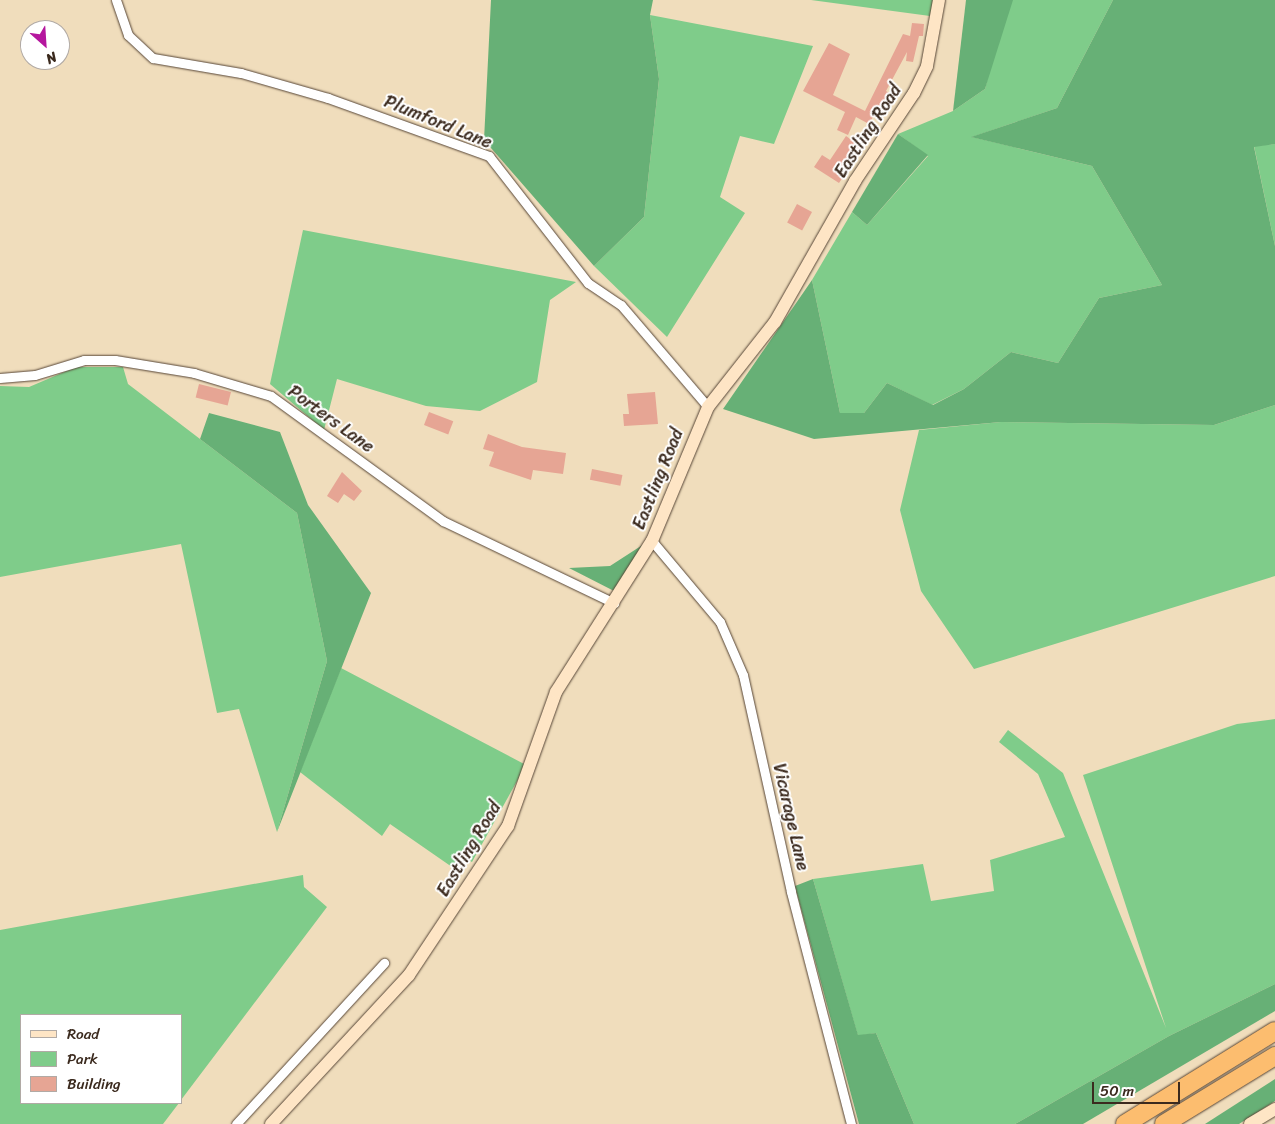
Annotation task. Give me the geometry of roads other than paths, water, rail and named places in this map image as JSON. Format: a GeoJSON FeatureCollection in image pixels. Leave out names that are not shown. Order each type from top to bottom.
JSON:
{"type":"FeatureCollection","features":[{"type":"Feature","properties":{"kind":"highway"},"geometry":{"type":"LineString","coordinates":[[1125,1124],[1275,1032]]}},
{"type":"Feature","properties":{"kind":"highway"},"geometry":{"type":"LineString","coordinates":[[1164,1124],[1275,1056]]}},
{"type":"Feature","properties":{"kind":"street","name":"Plumford Lane"},"geometry":{"type":"LineString","coordinates":[[116,0],[128,36],[153,58],[241,73],[328,98],[489,156],[588,283],[621,305],[708,407]]}},
{"type":"Feature","properties":{"kind":"street","name":"Eastling Road"},"geometry":{"type":"LineString","coordinates":[[271,1124],[409,975],[508,826],[556,692],[652,541],[708,407],[775,322],[856,181],[914,93],[927,66],[939,0]]}},
{"type":"Feature","properties":{"kind":"street","name":"Porters Lane"},"geometry":{"type":"LineString","coordinates":[[0,378],[35,375],[84,360],[116,360],[194,373],[271,396],[443,521],[614,603]]}},
{"type":"Feature","properties":{"kind":"street"},"geometry":{"type":"LineString","coordinates":[[667,363],[708,407]]}},
{"type":"Feature","properties":{"kind":"street","name":"Vicarage Lane"},"geometry":{"type":"LineString","coordinates":[[652,541],[720,622],[743,675],[791,892],[851,1124]]}},
{"type":"Feature","properties":{"kind":"street"},"geometry":{"type":"LineString","coordinates":[[236,1124],[384,963]]}},
{"type":"Feature","properties":{"kind":"street"},"geometry":{"type":"LineString","coordinates":[[1250,1124],[1275,1109]]}}]}
